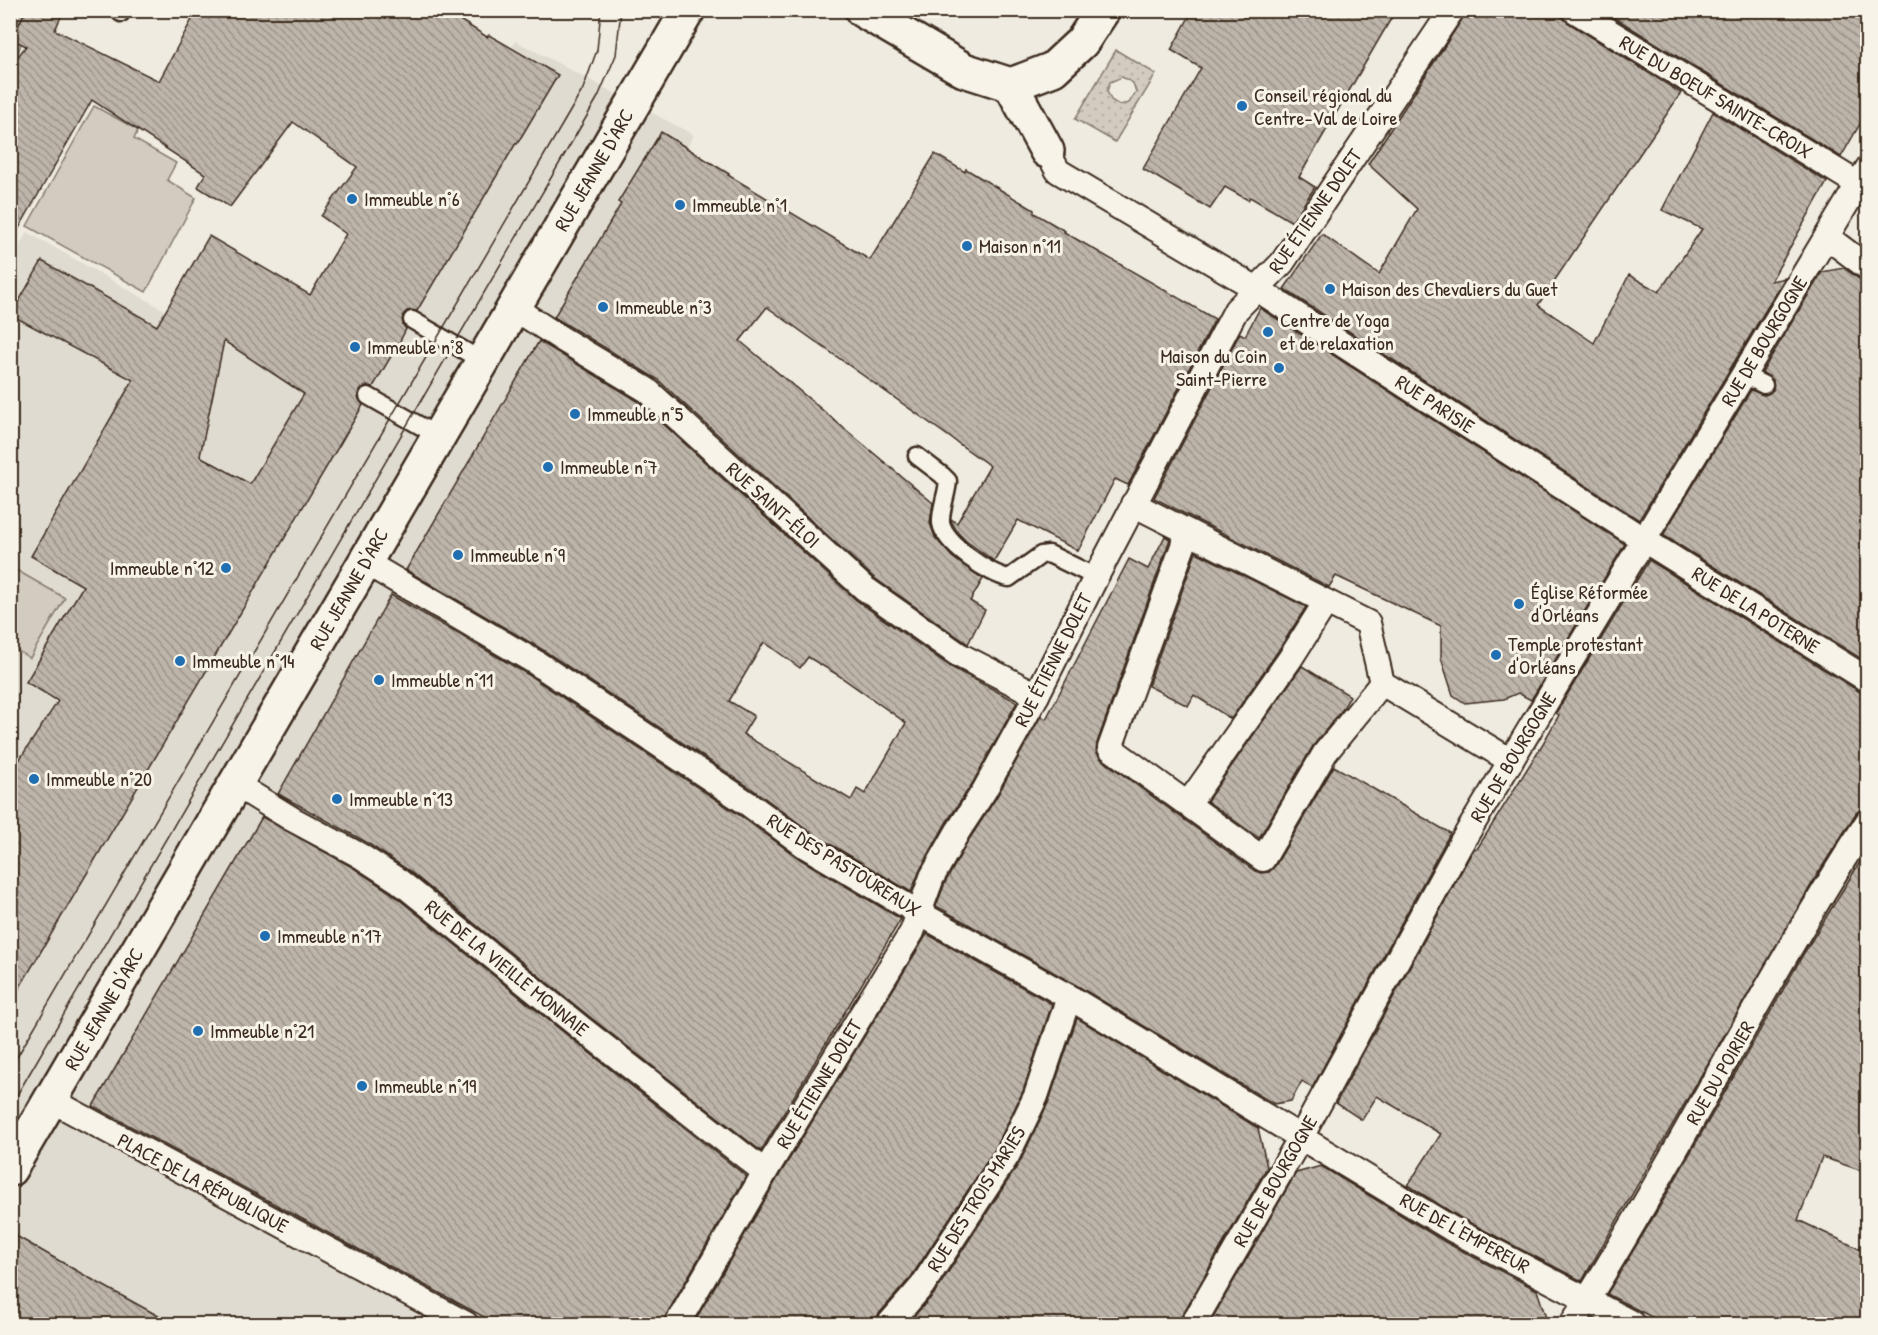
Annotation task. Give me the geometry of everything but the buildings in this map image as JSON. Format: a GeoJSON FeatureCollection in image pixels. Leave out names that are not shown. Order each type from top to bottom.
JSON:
{"type":"FeatureCollection","features":[{"type":"Feature","properties":{"kind":"street","name":"RUE JEANNE D'ARC"},"geometry":{"type":"LineString","coordinates":[[10,1169],[688,10]]}},
{"type":"Feature","properties":{"kind":"street"},"geometry":{"type":"LineString","coordinates":[[862,10],[964,70],[1011,86],[1053,69],[1082,42],[1102,10]]}},
{"type":"Feature","properties":{"kind":"street","name":"RUE ÉTIENNE DOLET"},"geometry":{"type":"LineString","coordinates":[[677,1324],[765,1172],[912,932],[932,877],[957,831],[984,791],[1037,695],[1133,504],[1236,310],[1282,263],[1452,10]]}},
{"type":"Feature","properties":{"kind":"street","name":"RUE DU BOEUF SAINTE-CROIX"},"geometry":{"type":"LineString","coordinates":[[1574,10],[1863,176]]}},
{"type":"Feature","properties":{"kind":"street"},"geometry":{"type":"LineString","coordinates":[[1011,86],[1047,151]]}},
{"type":"Feature","properties":{"kind":"street","name":"RUE PARISIE"},"geometry":{"type":"LineString","coordinates":[[1047,151],[1058,171],[1257,290],[1644,540]]}},
{"type":"Feature","properties":{"kind":"street","name":"RUE DE BOURGOGNE"},"geometry":{"type":"LineString","coordinates":[[1193,1324],[1301,1137],[1433,892],[1644,540],[1754,380],[1827,237],[1863,176]]}},
{"type":"Feature","properties":{"kind":"street"},"geometry":{"type":"LineString","coordinates":[[1827,237],[1868,268]]}},
{"type":"Feature","properties":{"kind":"street","name":"RUE SAINT-ÉLOI"},"geometry":{"type":"LineString","coordinates":[[514,308],[647,390],[864,588],[959,655],[1037,695]]}},
{"type":"Feature","properties":{"kind":"street"},"geometry":{"type":"LineString","coordinates":[[1133,504],[1368,623],[1382,683],[1511,761]]}},
{"type":"Feature","properties":{"kind":"street"},"geometry":{"type":"LineString","coordinates":[[1188,532],[1110,748],[1263,858],[1325,753],[1382,683]]}},
{"type":"Feature","properties":{"kind":"street","name":"RUE DE LA POTERNE"},"geometry":{"type":"LineString","coordinates":[[1644,540],[1868,680]]}},
{"type":"Feature","properties":{"kind":"street","name":"RUE DES PASTOUREAUX"},"geometry":{"type":"LineString","coordinates":[[364,562],[535,662],[750,805],[798,830],[919,913],[1069,996],[1301,1137]]}},
{"type":"Feature","properties":{"kind":"street"},"geometry":{"type":"LineString","coordinates":[[1188,804],[1290,659],[1326,602]]}},
{"type":"Feature","properties":{"kind":"street","name":"RUE DE LA VIEILLE MONNAIE"},"geometry":{"type":"LineString","coordinates":[[235,784],[292,819],[359,855],[399,881],[765,1172]]}},
{"type":"Feature","properties":{"kind":"street","name":"RUE DU POIRIER"},"geometry":{"type":"LineString","coordinates":[[1572,1324],[1702,1105],[1822,891],[1868,821]]}},
{"type":"Feature","properties":{"kind":"street","name":"RUE DES TROIS MARIES"},"geometry":{"type":"LineString","coordinates":[[889,1324],[922,1286],[1008,1156],[1036,1096],[1069,996]]}},
{"type":"Feature","properties":{"kind":"street","name":"PLACE DE LA RÉPUBLIQUE"},"geometry":{"type":"LineString","coordinates":[[51,1100],[356,1265],[444,1305],[466,1324]]}},
{"type":"Feature","properties":{"kind":"street","name":"RUE DE L'EMPEREUR"},"geometry":{"type":"LineString","coordinates":[[1301,1137],[1452,1229],[1633,1324]]}},
{"type":"Feature","properties":{"kind":"lane"},"geometry":{"type":"LineString","coordinates":[[412,320],[482,361]]}},
{"type":"Feature","properties":{"kind":"lane"},"geometry":{"type":"LineString","coordinates":[[368,396],[438,436]]}},
{"type":"Feature","properties":{"kind":"lane"},"geometry":{"type":"LineString","coordinates":[[917,456],[948,481],[941,522],[944,532],[969,559],[1000,577],[1009,578],[1041,555],[1049,554],[1096,577]]}},
{"type":"Feature","properties":{"kind":"shaded area"},"geometry":{"type":"Polygon","coordinates":[[[516,41],[694,135],[131,1105],[530,1324],[147,1324],[41,1261],[11,1314],[11,909],[92,570],[26,682],[56,701],[11,773],[11,260],[27,232],[277,376],[318,381],[516,41]]]}},
{"type":"Feature","properties":{"kind":"green space"},"geometry":{"type":"Polygon","coordinates":[[[10,11],[23,15],[12,39],[21,44],[11,67],[10,11]]]}},
{"type":"Feature","properties":{"kind":"green space"},"geometry":{"type":"Polygon","coordinates":[[[1116,50],[1156,74],[1115,142],[1075,119],[1116,50]],[[1122,77],[1110,82],[1107,91],[1111,100],[1119,105],[1129,103],[1136,92],[1133,83],[1122,77]]]}},
{"type":"Feature","properties":{"kind":"green space"},"geometry":{"type":"Polygon","coordinates":[[[94,106],[138,130],[134,139],[176,163],[167,180],[196,198],[146,292],[27,226],[94,106]]]}},
{"type":"Feature","properties":{"kind":"green space"},"geometry":{"type":"Polygon","coordinates":[[[11,567],[65,598],[30,658],[11,647],[11,567]]]}},
{"type":"Feature","properties":{"kind":"tram line"},"geometry":{"type":"LineString","coordinates":[[10,1069],[583,89],[597,50],[601,10]]}},
{"type":"Feature","properties":{"kind":"tram line"},"geometry":{"type":"LineString","coordinates":[[10,1107],[598,97],[616,55],[621,10]]}},
{"type":"Feature","properties":{"kind":"place","name":"Conseil régional du Centre-Val de Loire"},"geometry":{"type":"Point","coordinates":[1242,106]}},
{"type":"Feature","properties":{"kind":"place","name":"Immeuble n°6"},"geometry":{"type":"Point","coordinates":[352,199]}},
{"type":"Feature","properties":{"kind":"place","name":"Immeuble n°1"},"geometry":{"type":"Point","coordinates":[680,205]}},
{"type":"Feature","properties":{"kind":"place","name":"Maison n°11"},"geometry":{"type":"Point","coordinates":[967,246]}},
{"type":"Feature","properties":{"kind":"place","name":"Maison des Chevaliers du Guet"},"geometry":{"type":"Point","coordinates":[1330,289]}},
{"type":"Feature","properties":{"kind":"place","name":"Immeuble n°3"},"geometry":{"type":"Point","coordinates":[603,307]}},
{"type":"Feature","properties":{"kind":"place","name":"Centre de Yoga et de relaxation"},"geometry":{"type":"Point","coordinates":[1268,332]}},
{"type":"Feature","properties":{"kind":"place","name":"Immeuble n°8"},"geometry":{"type":"Point","coordinates":[355,347]}},
{"type":"Feature","properties":{"kind":"place","name":"Maison du Coin Saint-Pierre"},"geometry":{"type":"Point","coordinates":[1279,368]}},
{"type":"Feature","properties":{"kind":"place","name":"Immeuble n°5"},"geometry":{"type":"Point","coordinates":[575,414]}},
{"type":"Feature","properties":{"kind":"place","name":"Immeuble n°7"},"geometry":{"type":"Point","coordinates":[548,467]}},
{"type":"Feature","properties":{"kind":"place","name":"Immeuble n°9"},"geometry":{"type":"Point","coordinates":[458,555]}},
{"type":"Feature","properties":{"kind":"place","name":"Immeuble n°12"},"geometry":{"type":"Point","coordinates":[226,568]}},
{"type":"Feature","properties":{"kind":"place","name":"Église Réformée d'Orléans"},"geometry":{"type":"Point","coordinates":[1519,604]}},
{"type":"Feature","properties":{"kind":"place","name":"Temple protestant d'Orléans"},"geometry":{"type":"Point","coordinates":[1496,655]}},
{"type":"Feature","properties":{"kind":"place","name":"Immeuble n°14"},"geometry":{"type":"Point","coordinates":[180,661]}},
{"type":"Feature","properties":{"kind":"place","name":"Immeuble n°11"},"geometry":{"type":"Point","coordinates":[379,680]}},
{"type":"Feature","properties":{"kind":"place","name":"Immeuble n°20"},"geometry":{"type":"Point","coordinates":[34,779]}},
{"type":"Feature","properties":{"kind":"place","name":"Immeuble n°13"},"geometry":{"type":"Point","coordinates":[337,799]}},
{"type":"Feature","properties":{"kind":"place","name":"Immeuble n°17"},"geometry":{"type":"Point","coordinates":[265,936]}},
{"type":"Feature","properties":{"kind":"place","name":"Immeuble n°21"},"geometry":{"type":"Point","coordinates":[198,1031]}},
{"type":"Feature","properties":{"kind":"place","name":"Immeuble n°19"},"geometry":{"type":"Point","coordinates":[362,1086]}}]}
